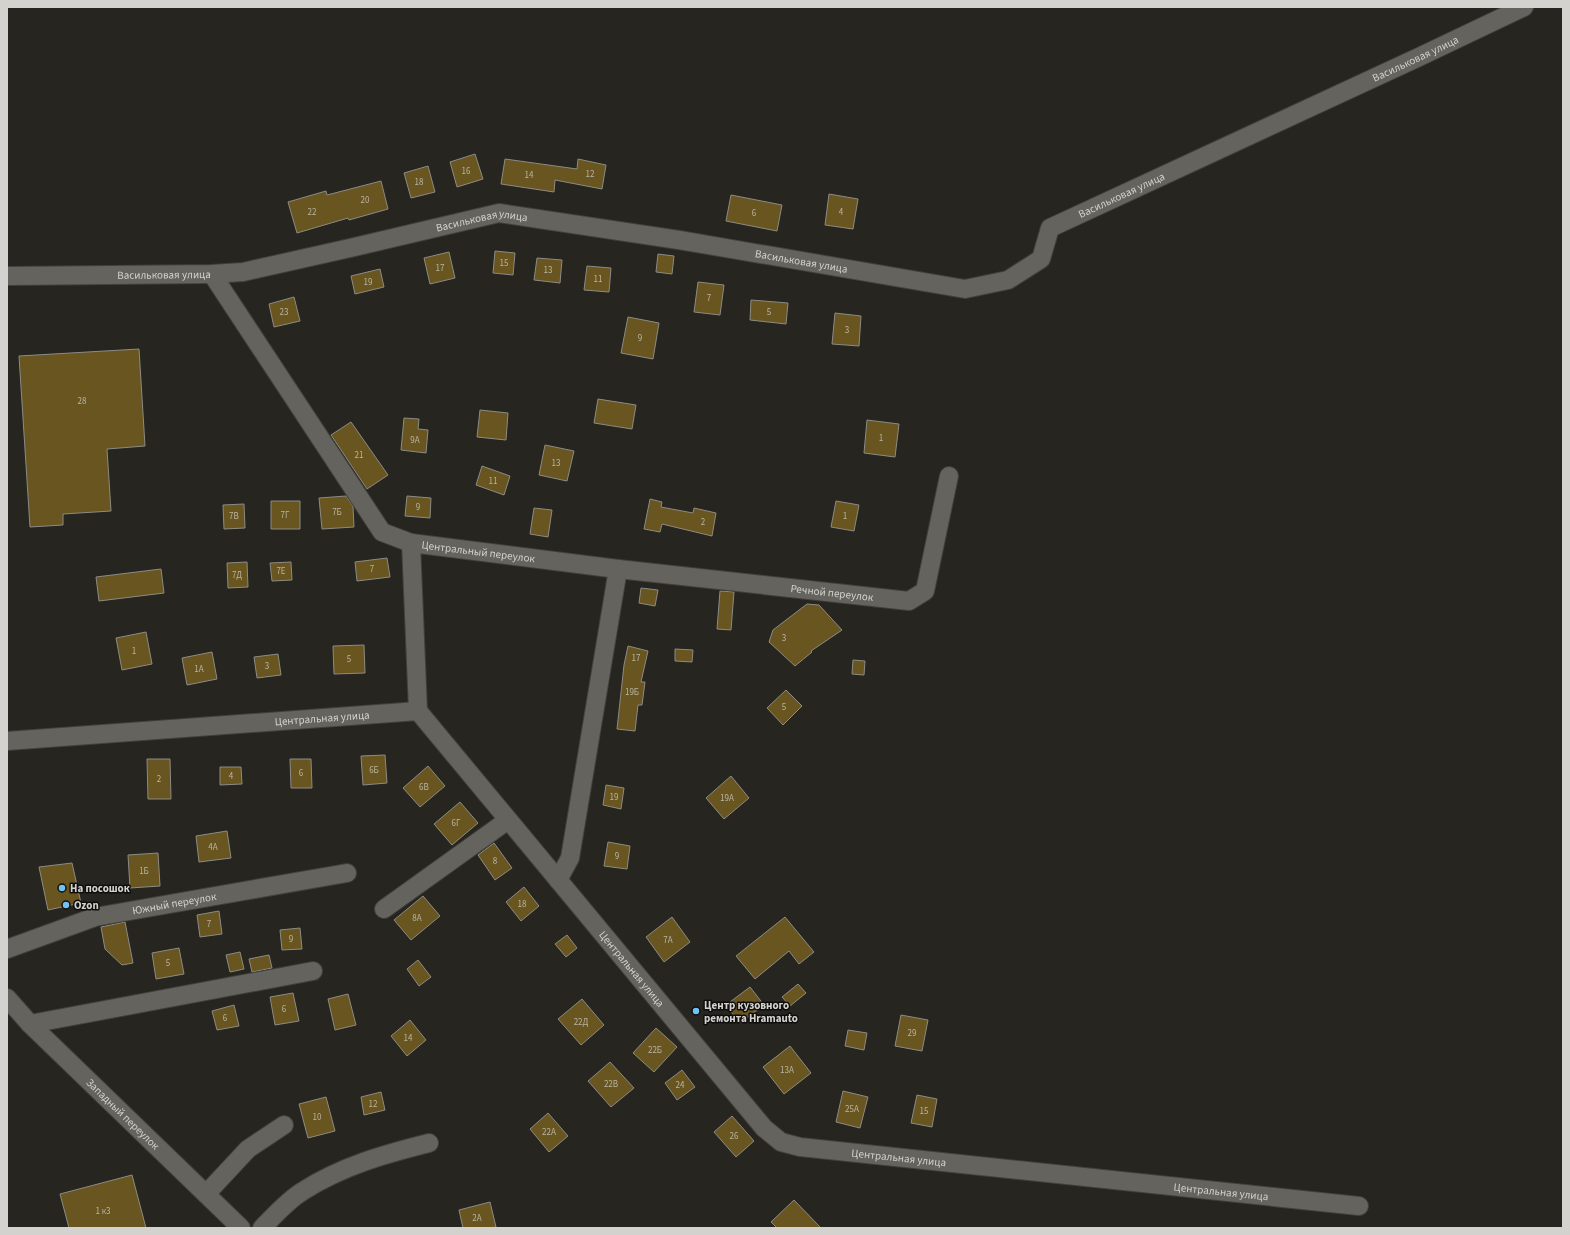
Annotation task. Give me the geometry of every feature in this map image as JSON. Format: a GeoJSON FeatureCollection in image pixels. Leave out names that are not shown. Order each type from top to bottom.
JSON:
{"type":"FeatureCollection","features":[{"type":"Feature","properties":{"kind":"street","name":"Васильковая улица"},"geometry":{"type":"LineString","coordinates":[[7,276],[212,274],[243,272],[499,213],[679,240],[965,289],[1008,280],[1041,260],[1050,228],[1419,58],[1524,7]]}},
{"type":"Feature","properties":{"kind":"street"},"geometry":{"type":"LineString","coordinates":[[212,274],[382,532],[411,543]]}},
{"type":"Feature","properties":{"kind":"street","name":"Речной переулок"},"geometry":{"type":"LineString","coordinates":[[618,569],[909,601],[925,591],[949,476]]}},
{"type":"Feature","properties":{"kind":"street","name":"Центральный переулок"},"geometry":{"type":"LineString","coordinates":[[418,711],[411,543],[618,569]]}},
{"type":"Feature","properties":{"kind":"street"},"geometry":{"type":"LineString","coordinates":[[558,880],[570,858],[618,569]]}},
{"type":"Feature","properties":{"kind":"street","name":"Центральная улица"},"geometry":{"type":"LineString","coordinates":[[7,741],[418,711],[764,1128],[781,1142],[800,1147],[1359,1206]]}},
{"type":"Feature","properties":{"kind":"street"},"geometry":{"type":"LineString","coordinates":[[384,909],[508,820]]}},
{"type":"Feature","properties":{"kind":"street","name":"Южный переулок"},"geometry":{"type":"LineString","coordinates":[[7,949],[95,917],[346,873]]}},
{"type":"Feature","properties":{"kind":"street"},"geometry":{"type":"LineString","coordinates":[[30,1024],[313,971]]}},
{"type":"Feature","properties":{"kind":"street","name":"Западный переулок"},"geometry":{"type":"LineString","coordinates":[[7,998],[30,1024],[241,1228]]}},
{"type":"Feature","properties":{"kind":"street"},"geometry":{"type":"LineString","coordinates":[[206,1194],[248,1149],[284,1125]]}},
{"type":"Feature","properties":{"kind":"street"},"geometry":{"type":"LineString","coordinates":[[262,1228],[302,1191],[339,1172],[382,1155],[429,1143]]}},
{"type":"Feature","properties":{"kind":"building"},"geometry":{"type":"Polygon","coordinates":[[[475,154],[483,179],[457,187],[450,162],[475,154]]]}},
{"type":"Feature","properties":{"kind":"building"},"geometry":{"type":"Polygon","coordinates":[[[505,159],[577,169],[578,159],[606,165],[602,189],[555,180],[554,192],[501,184],[505,159]]]}},
{"type":"Feature","properties":{"kind":"building"},"geometry":{"type":"Polygon","coordinates":[[[428,166],[435,192],[411,198],[404,173],[428,166]]]}},
{"type":"Feature","properties":{"kind":"building"},"geometry":{"type":"Polygon","coordinates":[[[381,181],[388,209],[349,220],[348,218],[297,233],[288,202],[326,191],[327,195],[381,181]]]}},
{"type":"Feature","properties":{"kind":"building"},"geometry":{"type":"Polygon","coordinates":[[[829,194],[858,199],[853,229],[825,225],[829,194]]]}},
{"type":"Feature","properties":{"kind":"building"},"geometry":{"type":"Polygon","coordinates":[[[731,195],[782,205],[777,231],[726,221],[731,195]]]}},
{"type":"Feature","properties":{"kind":"building"},"geometry":{"type":"Polygon","coordinates":[[[495,251],[515,253],[513,275],[493,273],[495,251]]]}},
{"type":"Feature","properties":{"kind":"building"},"geometry":{"type":"Polygon","coordinates":[[[449,252],[455,278],[430,284],[424,258],[449,252]]]}},
{"type":"Feature","properties":{"kind":"building"},"geometry":{"type":"Polygon","coordinates":[[[658,254],[674,256],[672,274],[656,272],[658,254]]]}},
{"type":"Feature","properties":{"kind":"building"},"geometry":{"type":"Polygon","coordinates":[[[537,258],[562,260],[560,283],[534,280],[537,258]]]}},
{"type":"Feature","properties":{"kind":"building"},"geometry":{"type":"Polygon","coordinates":[[[587,266],[611,268],[609,292],[584,290],[587,266]]]}},
{"type":"Feature","properties":{"kind":"building"},"geometry":{"type":"Polygon","coordinates":[[[380,269],[384,287],[355,294],[351,276],[380,269]]]}},
{"type":"Feature","properties":{"kind":"building"},"geometry":{"type":"Polygon","coordinates":[[[698,282],[724,285],[720,315],[694,312],[698,282]]]}},
{"type":"Feature","properties":{"kind":"building"},"geometry":{"type":"Polygon","coordinates":[[[294,297],[300,321],[274,327],[269,304],[294,297]]]}},
{"type":"Feature","properties":{"kind":"building"},"geometry":{"type":"Polygon","coordinates":[[[751,300],[788,303],[786,324],[750,320],[751,300]]]}},
{"type":"Feature","properties":{"kind":"building"},"geometry":{"type":"Polygon","coordinates":[[[835,313],[861,316],[859,346],[832,344],[835,313]]]}},
{"type":"Feature","properties":{"kind":"building"},"geometry":{"type":"Polygon","coordinates":[[[628,317],[659,323],[653,359],[621,353],[628,317]]]}},
{"type":"Feature","properties":{"kind":"building"},"geometry":{"type":"Polygon","coordinates":[[[139,349],[145,446],[107,449],[111,511],[63,514],[63,525],[30,527],[19,356],[139,349]]]}},
{"type":"Feature","properties":{"kind":"building"},"geometry":{"type":"Polygon","coordinates":[[[598,399],[636,405],[632,429],[594,423],[598,399]]]}},
{"type":"Feature","properties":{"kind":"building"},"geometry":{"type":"Polygon","coordinates":[[[480,410],[508,413],[506,440],[477,437],[480,410]]]}},
{"type":"Feature","properties":{"kind":"building"},"geometry":{"type":"Polygon","coordinates":[[[404,418],[419,419],[418,429],[428,430],[426,453],[401,450],[404,418]]]}},
{"type":"Feature","properties":{"kind":"building"},"geometry":{"type":"Polygon","coordinates":[[[867,420],[899,424],[895,457],[864,453],[867,420]]]}},
{"type":"Feature","properties":{"kind":"building"},"geometry":{"type":"Polygon","coordinates":[[[351,422],[388,475],[367,489],[331,435],[351,422]]]}},
{"type":"Feature","properties":{"kind":"building"},"geometry":{"type":"Polygon","coordinates":[[[545,445],[574,451],[567,481],[539,475],[545,445]]]}},
{"type":"Feature","properties":{"kind":"building"},"geometry":{"type":"Polygon","coordinates":[[[482,466],[510,476],[504,495],[476,485],[482,466]]]}},
{"type":"Feature","properties":{"kind":"building"},"geometry":{"type":"Polygon","coordinates":[[[346,496],[353,506],[354,527],[322,529],[319,498],[346,496]]]}},
{"type":"Feature","properties":{"kind":"building"},"geometry":{"type":"Polygon","coordinates":[[[407,496],[431,498],[430,518],[405,516],[407,496]]]}},
{"type":"Feature","properties":{"kind":"building"},"geometry":{"type":"Polygon","coordinates":[[[650,499],[662,502],[661,507],[693,513],[694,508],[716,513],[712,536],[662,524],[660,532],[644,529],[650,499]]]}},
{"type":"Feature","properties":{"kind":"building"},"geometry":{"type":"Polygon","coordinates":[[[271,501],[300,501],[300,529],[271,529],[271,501]]]}},
{"type":"Feature","properties":{"kind":"building"},"geometry":{"type":"Polygon","coordinates":[[[836,501],[859,505],[854,531],[831,527],[836,501]]]}},
{"type":"Feature","properties":{"kind":"building"},"geometry":{"type":"Polygon","coordinates":[[[244,504],[245,528],[224,529],[223,505],[244,504]]]}},
{"type":"Feature","properties":{"kind":"building"},"geometry":{"type":"Polygon","coordinates":[[[534,508],[552,510],[548,537],[530,534],[534,508]]]}},
{"type":"Feature","properties":{"kind":"building"},"geometry":{"type":"Polygon","coordinates":[[[387,558],[390,577],[357,581],[355,562],[387,558]]]}},
{"type":"Feature","properties":{"kind":"building"},"geometry":{"type":"Polygon","coordinates":[[[247,562],[248,587],[228,588],[227,563],[247,562]]]}},
{"type":"Feature","properties":{"kind":"building"},"geometry":{"type":"Polygon","coordinates":[[[291,562],[292,580],[272,581],[270,563],[291,562]]]}},
{"type":"Feature","properties":{"kind":"building"},"geometry":{"type":"Polygon","coordinates":[[[161,569],[164,593],[99,601],[96,577],[161,569]]]}},
{"type":"Feature","properties":{"kind":"building"},"geometry":{"type":"Polygon","coordinates":[[[641,588],[658,590],[655,606],[639,603],[641,588]]]}},
{"type":"Feature","properties":{"kind":"building"},"geometry":{"type":"Polygon","coordinates":[[[720,591],[734,592],[731,630],[717,629],[720,591]]]}},
{"type":"Feature","properties":{"kind":"building"},"geometry":{"type":"Polygon","coordinates":[[[807,604],[819,605],[842,630],[811,651],[812,652],[795,666],[769,642],[773,630],[807,604]]]}},
{"type":"Feature","properties":{"kind":"building"},"geometry":{"type":"Polygon","coordinates":[[[146,632],[152,664],[122,670],[116,638],[146,632]]]}},
{"type":"Feature","properties":{"kind":"building"},"geometry":{"type":"Polygon","coordinates":[[[364,645],[365,673],[334,674],[333,646],[364,645]]]}},
{"type":"Feature","properties":{"kind":"building"},"geometry":{"type":"Polygon","coordinates":[[[628,646],[648,651],[641,682],[645,682],[642,705],[638,705],[635,731],[617,729],[624,665],[628,646]]]}},
{"type":"Feature","properties":{"kind":"building"},"geometry":{"type":"Polygon","coordinates":[[[675,649],[693,650],[692,662],[675,661],[675,649]]]}},
{"type":"Feature","properties":{"kind":"building"},"geometry":{"type":"Polygon","coordinates":[[[212,652],[217,679],[187,685],[182,658],[212,652]]]}},
{"type":"Feature","properties":{"kind":"building"},"geometry":{"type":"Polygon","coordinates":[[[278,654],[281,675],[257,678],[254,657],[278,654]]]}},
{"type":"Feature","properties":{"kind":"building"},"geometry":{"type":"Polygon","coordinates":[[[853,660],[865,661],[864,675],[852,674],[853,660]]]}},
{"type":"Feature","properties":{"kind":"building"},"geometry":{"type":"Polygon","coordinates":[[[786,690],[802,706],[783,725],[767,708],[786,690]]]}},
{"type":"Feature","properties":{"kind":"building"},"geometry":{"type":"Polygon","coordinates":[[[385,755],[387,783],[363,785],[361,756],[385,755]]]}},
{"type":"Feature","properties":{"kind":"building"},"geometry":{"type":"Polygon","coordinates":[[[147,759],[170,759],[171,799],[148,799],[147,759]]]}},
{"type":"Feature","properties":{"kind":"building"},"geometry":{"type":"Polygon","coordinates":[[[290,759],[311,759],[312,788],[291,788],[290,759]]]}},
{"type":"Feature","properties":{"kind":"building"},"geometry":{"type":"Polygon","coordinates":[[[428,766],[445,786],[420,807],[403,788],[428,766]]]}},
{"type":"Feature","properties":{"kind":"building"},"geometry":{"type":"Polygon","coordinates":[[[220,767],[241,767],[242,784],[220,785],[220,767]]]}},
{"type":"Feature","properties":{"kind":"building"},"geometry":{"type":"Polygon","coordinates":[[[731,776],[749,798],[724,819],[706,798],[731,776]]]}},
{"type":"Feature","properties":{"kind":"building"},"geometry":{"type":"Polygon","coordinates":[[[606,785],[624,788],[621,809],[603,805],[606,785]]]}},
{"type":"Feature","properties":{"kind":"building"},"geometry":{"type":"Polygon","coordinates":[[[460,802],[478,823],[452,845],[434,824],[460,802]]]}},
{"type":"Feature","properties":{"kind":"building"},"geometry":{"type":"Polygon","coordinates":[[[227,831],[231,858],[199,862],[196,836],[227,831]]]}},
{"type":"Feature","properties":{"kind":"building"},"geometry":{"type":"Polygon","coordinates":[[[608,842],[630,846],[627,869],[604,866],[608,842]]]}},
{"type":"Feature","properties":{"kind":"building"},"geometry":{"type":"Polygon","coordinates":[[[494,843],[512,868],[495,880],[478,855],[494,843]]]}},
{"type":"Feature","properties":{"kind":"building"},"geometry":{"type":"Polygon","coordinates":[[[158,853],[160,886],[130,888],[128,855],[158,853]]]}},
{"type":"Feature","properties":{"kind":"building"},"geometry":{"type":"Polygon","coordinates":[[[72,863],[81,903],[48,910],[39,867],[72,863]]]}},
{"type":"Feature","properties":{"kind":"building"},"geometry":{"type":"Polygon","coordinates":[[[524,887],[539,906],[521,921],[506,902],[524,887]]]}},
{"type":"Feature","properties":{"kind":"building"},"geometry":{"type":"Polygon","coordinates":[[[423,896],[440,916],[411,940],[394,920],[423,896]]]}},
{"type":"Feature","properties":{"kind":"building"},"geometry":{"type":"Polygon","coordinates":[[[219,911],[222,934],[200,937],[197,915],[219,911]]]}},
{"type":"Feature","properties":{"kind":"building"},"geometry":{"type":"Polygon","coordinates":[[[672,917],[690,942],[664,962],[646,937],[672,917]]]}},
{"type":"Feature","properties":{"kind":"building"},"geometry":{"type":"Polygon","coordinates":[[[785,917],[814,952],[799,964],[789,951],[755,979],[736,956],[785,917]]]}},
{"type":"Feature","properties":{"kind":"building"},"geometry":{"type":"Polygon","coordinates":[[[125,922],[133,963],[122,965],[105,949],[101,927],[125,922]]]}},
{"type":"Feature","properties":{"kind":"building"},"geometry":{"type":"Polygon","coordinates":[[[300,928],[302,949],[282,950],[280,930],[300,928]]]}},
{"type":"Feature","properties":{"kind":"building"},"geometry":{"type":"Polygon","coordinates":[[[567,935],[577,948],[566,957],[555,944],[567,935]]]}},
{"type":"Feature","properties":{"kind":"building"},"geometry":{"type":"Polygon","coordinates":[[[179,948],[184,974],[156,979],[152,953],[179,948]]]}},
{"type":"Feature","properties":{"kind":"building"},"geometry":{"type":"Polygon","coordinates":[[[240,952],[244,969],[230,972],[226,955],[240,952]]]}},
{"type":"Feature","properties":{"kind":"building"},"geometry":{"type":"Polygon","coordinates":[[[269,955],[272,968],[252,972],[249,959],[269,955]]]}},
{"type":"Feature","properties":{"kind":"building"},"geometry":{"type":"Polygon","coordinates":[[[418,960],[431,977],[419,986],[407,969],[418,960]]]}},
{"type":"Feature","properties":{"kind":"building"},"geometry":{"type":"Polygon","coordinates":[[[798,984],[806,993],[790,1006],[782,997],[798,984]]]}},
{"type":"Feature","properties":{"kind":"building"},"geometry":{"type":"Polygon","coordinates":[[[750,987],[764,1005],[740,1023],[726,1005],[750,987]]]}},
{"type":"Feature","properties":{"kind":"building"},"geometry":{"type":"Polygon","coordinates":[[[293,993],[299,1021],[275,1025],[270,997],[293,993]]]}},
{"type":"Feature","properties":{"kind":"building"},"geometry":{"type":"Polygon","coordinates":[[[348,994],[356,1025],[335,1030],[328,999],[348,994]]]}},
{"type":"Feature","properties":{"kind":"building"},"geometry":{"type":"Polygon","coordinates":[[[582,999],[604,1025],[581,1045],[558,1019],[582,999]]]}},
{"type":"Feature","properties":{"kind":"building"},"geometry":{"type":"Polygon","coordinates":[[[234,1005],[239,1026],[217,1030],[212,1011],[234,1005]]]}},
{"type":"Feature","properties":{"kind":"building"},"geometry":{"type":"Polygon","coordinates":[[[901,1015],[928,1020],[922,1051],[895,1046],[901,1015]]]}},
{"type":"Feature","properties":{"kind":"building"},"geometry":{"type":"Polygon","coordinates":[[[410,1020],[426,1040],[407,1056],[391,1036],[410,1020]]]}},
{"type":"Feature","properties":{"kind":"building"},"geometry":{"type":"Polygon","coordinates":[[[656,1028],[677,1047],[654,1072],[633,1053],[656,1028]]]}},
{"type":"Feature","properties":{"kind":"building"},"geometry":{"type":"Polygon","coordinates":[[[848,1030],[867,1033],[864,1050],[845,1046],[848,1030]]]}},
{"type":"Feature","properties":{"kind":"building"},"geometry":{"type":"Polygon","coordinates":[[[790,1046],[811,1073],[784,1094],[763,1067],[790,1046]]]}},
{"type":"Feature","properties":{"kind":"building"},"geometry":{"type":"Polygon","coordinates":[[[610,1062],[634,1088],[611,1107],[588,1081],[610,1062]]]}},
{"type":"Feature","properties":{"kind":"building"},"geometry":{"type":"Polygon","coordinates":[[[682,1070],[695,1087],[677,1100],[665,1083],[682,1070]]]}},
{"type":"Feature","properties":{"kind":"building"},"geometry":{"type":"Polygon","coordinates":[[[843,1091],[868,1097],[860,1128],[836,1122],[843,1091]]]}},
{"type":"Feature","properties":{"kind":"building"},"geometry":{"type":"Polygon","coordinates":[[[381,1092],[385,1110],[364,1115],[361,1097],[381,1092]]]}},
{"type":"Feature","properties":{"kind":"building"},"geometry":{"type":"Polygon","coordinates":[[[917,1095],[937,1099],[932,1127],[911,1123],[917,1095]]]}},
{"type":"Feature","properties":{"kind":"building"},"geometry":{"type":"Polygon","coordinates":[[[326,1097],[335,1131],[308,1138],[299,1104],[326,1097]]]}},
{"type":"Feature","properties":{"kind":"building"},"geometry":{"type":"Polygon","coordinates":[[[548,1113],[568,1136],[549,1152],[530,1129],[548,1113]]]}},
{"type":"Feature","properties":{"kind":"building"},"geometry":{"type":"Polygon","coordinates":[[[732,1116],[754,1141],[736,1157],[714,1132],[732,1116]]]}},
{"type":"Feature","properties":{"kind":"building"},"geometry":{"type":"Polygon","coordinates":[[[132,1175],[146,1228],[69,1228],[60,1194],[132,1175]]]}},
{"type":"Feature","properties":{"kind":"building"},"geometry":{"type":"Polygon","coordinates":[[[794,1200],[821,1228],[777,1228],[771,1222],[794,1200]]]}},
{"type":"Feature","properties":{"kind":"building"},"geometry":{"type":"Polygon","coordinates":[[[490,1202],[496,1227],[463,1228],[459,1210],[490,1202]]]}},
{"type":"Feature","properties":{"kind":"place","name":"На посошок"},"geometry":{"type":"Point","coordinates":[62,888]}},
{"type":"Feature","properties":{"kind":"place","name":"Ozon"},"geometry":{"type":"Point","coordinates":[66,905]}},
{"type":"Feature","properties":{"kind":"place","name":"Центр кузовного ремонта Hramauto"},"geometry":{"type":"Point","coordinates":[696,1011]}}]}
